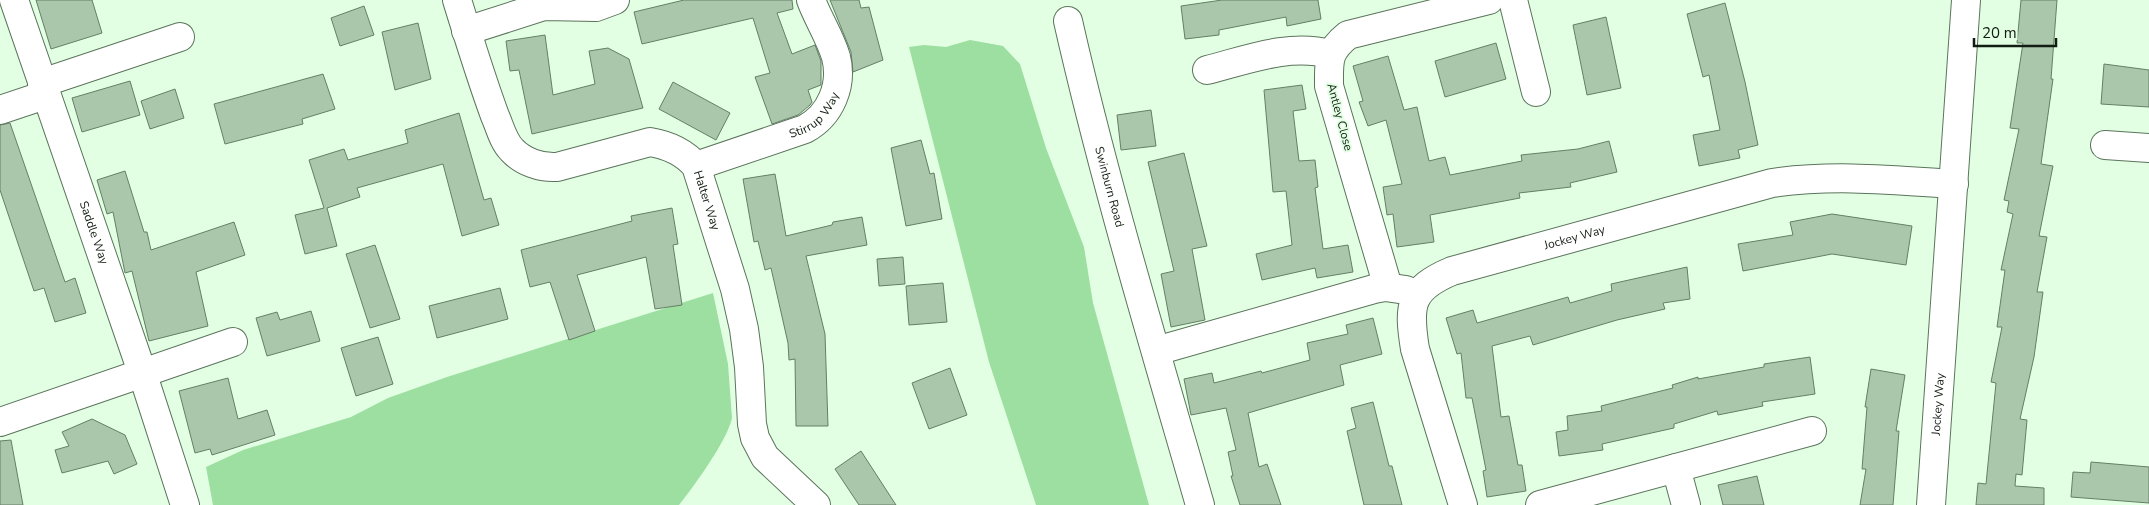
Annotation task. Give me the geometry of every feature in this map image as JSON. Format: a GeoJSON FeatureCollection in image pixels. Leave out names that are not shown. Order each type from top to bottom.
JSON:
{"type":"FeatureCollection","features":[{"type":"Feature","properties":{"kind":"street","name":"Saddle Way"},"geometry":{"type":"LineString","coordinates":[[14,0],[142,372],[185,505]]}},
{"type":"Feature","properties":{"kind":"street","name":"Halter Way"},"geometry":{"type":"LineString","coordinates":[[456,0],[504,139],[513,152],[527,161],[546,168],[568,166],[623,148],[650,142],[662,144],[682,153],[696,166],[728,265],[744,329],[749,367],[752,424],[755,438],[766,458],[816,505]]}},
{"type":"Feature","properties":{"kind":"street"},"geometry":{"type":"LineString","coordinates":[[466,31],[544,6],[596,7],[616,0]]}},
{"type":"Feature","properties":{"kind":"street","name":"Stirrup Way"},"geometry":{"type":"LineString","coordinates":[[696,166],[805,128],[817,122],[824,115],[837,87],[837,67],[831,44],[811,0]]}},
{"type":"Feature","properties":{"kind":"street"},"geometry":{"type":"LineString","coordinates":[[1207,70],[1266,55],[1296,50],[1310,49],[1330,54],[1338,43],[1348,35],[1488,0]]}},
{"type":"Feature","properties":{"kind":"street"},"geometry":{"type":"LineString","coordinates":[[1513,0],[1536,92]]}},
{"type":"Feature","properties":{"kind":"street","name":"Jockey Way"},"geometry":{"type":"LineString","coordinates":[[1931,505],[1966,0]]}},
{"type":"Feature","properties":{"kind":"street","name":"Swinburn Road"},"geometry":{"type":"LineString","coordinates":[[1068,21],[1084,91],[1200,505]]}},
{"type":"Feature","properties":{"kind":"street"},"geometry":{"type":"LineString","coordinates":[[0,110],[44,89],[180,37]]}},
{"type":"Feature","properties":{"kind":"street","name":"Antley Close"},"geometry":{"type":"LineString","coordinates":[[1330,54],[1329,86],[1388,287]]}},
{"type":"Feature","properties":{"kind":"street"},"geometry":{"type":"LineString","coordinates":[[2105,145],[2149,148]]}},
{"type":"Feature","properties":{"kind":"street","name":"Jockey Way"},"geometry":{"type":"LineString","coordinates":[[1416,295],[1436,278],[1452,271],[1772,183],[1809,177],[1846,177],[1954,184]]}},
{"type":"Feature","properties":{"kind":"street"},"geometry":{"type":"LineString","coordinates":[[1156,351],[1374,289],[1388,287],[1405,290],[1416,295],[1411,324],[1415,349],[1463,505]]}},
{"type":"Feature","properties":{"kind":"street"},"geometry":{"type":"LineString","coordinates":[[0,422],[233,342]]}},
{"type":"Feature","properties":{"kind":"street"},"geometry":{"type":"LineString","coordinates":[[1540,505],[1812,431]]}},
{"type":"Feature","properties":{"kind":"street"},"geometry":{"type":"LineString","coordinates":[[1676,468],[1686,505]]}},
{"type":"Feature","properties":{"kind":"green space"},"geometry":{"type":"Polygon","coordinates":[[[970,40],[1003,46],[1020,64],[1046,148],[1084,247],[1093,303],[1149,505],[1036,505],[989,362],[909,47],[924,45],[946,47],[970,40]]]}},
{"type":"Feature","properties":{"kind":"green space"},"geometry":{"type":"Polygon","coordinates":[[[713,293],[728,364],[732,418],[717,451],[679,505],[213,505],[206,467],[243,450],[351,417],[388,398],[447,377],[713,293]]]}},
{"type":"Feature","properties":{"kind":"building"},"geometry":{"type":"Polygon","coordinates":[[[36,0],[92,0],[102,33],[51,49],[36,0]]]}},
{"type":"Feature","properties":{"kind":"building"},"geometry":{"type":"Polygon","coordinates":[[[684,0],[792,0],[793,9],[777,13],[792,54],[815,45],[821,61],[821,85],[808,90],[812,102],[810,105],[798,115],[772,124],[755,77],[770,73],[753,18],[642,44],[634,12],[684,0]]]}},
{"type":"Feature","properties":{"kind":"building"},"geometry":{"type":"Polygon","coordinates":[[[830,0],[859,0],[861,8],[869,7],[883,60],[853,72],[851,52],[830,0]]]}},
{"type":"Feature","properties":{"kind":"building"},"geometry":{"type":"Polygon","coordinates":[[[1222,0],[1318,0],[1321,19],[1287,26],[1286,17],[1219,30],[1219,35],[1185,39],[1181,6],[1222,0]]]}},
{"type":"Feature","properties":{"kind":"building"},"geometry":{"type":"Polygon","coordinates":[[[2021,0],[2057,0],[2051,79],[2053,79],[2041,164],[2053,166],[2039,236],[2047,237],[2037,292],[2043,292],[2034,357],[2020,419],[2027,420],[2022,475],[2016,474],[2015,486],[2044,488],[2044,505],[1976,505],[1978,483],[1986,484],[1996,383],[1991,382],[2002,327],[1997,327],[2005,270],[2001,270],[2013,214],[2007,212],[2009,201],[2004,200],[2019,129],[2010,128],[2023,43],[2017,43],[2021,0]]]}},
{"type":"Feature","properties":{"kind":"building"},"geometry":{"type":"Polygon","coordinates":[[[1725,3],[1745,82],[1758,145],[1738,150],[1740,158],[1699,166],[1693,135],[1720,130],[1709,75],[1703,77],[1687,14],[1725,3]]]}},
{"type":"Feature","properties":{"kind":"building"},"geometry":{"type":"Polygon","coordinates":[[[364,6],[374,35],[340,46],[331,18],[364,6]]]}},
{"type":"Feature","properties":{"kind":"building"},"geometry":{"type":"Polygon","coordinates":[[[1606,17],[1621,88],[1587,95],[1573,25],[1606,17]]]}},
{"type":"Feature","properties":{"kind":"building"},"geometry":{"type":"Polygon","coordinates":[[[418,23],[431,79],[395,90],[382,32],[418,23]]]}},
{"type":"Feature","properties":{"kind":"building"},"geometry":{"type":"Polygon","coordinates":[[[545,35],[553,95],[595,84],[589,51],[608,48],[629,59],[643,108],[532,134],[519,70],[510,71],[506,41],[545,35]]]}},
{"type":"Feature","properties":{"kind":"building"},"geometry":{"type":"Polygon","coordinates":[[[1496,43],[1506,79],[1445,97],[1435,61],[1496,43]]]}},
{"type":"Feature","properties":{"kind":"building"},"geometry":{"type":"Polygon","coordinates":[[[1388,56],[1404,110],[1417,107],[1429,161],[1445,157],[1450,175],[1522,161],[1521,155],[1578,149],[1609,141],[1617,172],[1570,183],[1571,187],[1519,193],[1520,198],[1430,215],[1434,242],[1397,247],[1393,214],[1387,215],[1383,187],[1402,184],[1386,120],[1368,126],[1359,102],[1363,101],[1353,66],[1388,56]]]}},
{"type":"Feature","properties":{"kind":"building"},"geometry":{"type":"Polygon","coordinates":[[[2104,64],[2149,70],[2149,107],[2101,104],[2104,64]]]}},
{"type":"Feature","properties":{"kind":"building"},"geometry":{"type":"Polygon","coordinates":[[[323,74],[335,109],[302,119],[303,124],[225,144],[214,104],[323,74]]]}},
{"type":"Feature","properties":{"kind":"building"},"geometry":{"type":"Polygon","coordinates":[[[130,81],[140,115],[82,132],[72,98],[130,81]]]}},
{"type":"Feature","properties":{"kind":"building"},"geometry":{"type":"Polygon","coordinates":[[[673,82],[730,113],[716,140],[659,109],[673,82]]]}},
{"type":"Feature","properties":{"kind":"building"},"geometry":{"type":"Polygon","coordinates":[[[1302,85],[1306,109],[1293,111],[1299,161],[1315,160],[1318,187],[1315,188],[1323,249],[1348,245],[1353,272],[1317,278],[1315,268],[1262,280],[1256,254],[1292,245],[1286,191],[1273,192],[1264,90],[1302,85]]]}},
{"type":"Feature","properties":{"kind":"building"},"geometry":{"type":"Polygon","coordinates":[[[175,89],[184,118],[150,129],[141,101],[175,89]]]}},
{"type":"Feature","properties":{"kind":"building"},"geometry":{"type":"Polygon","coordinates":[[[1151,110],[1156,146],[1121,150],[1117,115],[1151,110]]]}},
{"type":"Feature","properties":{"kind":"building"},"geometry":{"type":"Polygon","coordinates":[[[459,113],[484,200],[491,198],[499,225],[462,236],[443,164],[357,188],[360,197],[327,208],[337,246],[305,254],[295,215],[324,208],[309,160],[344,149],[348,160],[408,143],[405,130],[459,113]]]}},
{"type":"Feature","properties":{"kind":"building"},"geometry":{"type":"Polygon","coordinates":[[[10,123],[65,282],[75,278],[86,313],[55,322],[44,288],[34,291],[0,190],[0,125],[10,123]]]}},
{"type":"Feature","properties":{"kind":"building"},"geometry":{"type":"Polygon","coordinates":[[[921,140],[930,174],[934,173],[942,219],[906,226],[891,148],[921,140]]]}},
{"type":"Feature","properties":{"kind":"building"},"geometry":{"type":"Polygon","coordinates":[[[1184,153],[1207,246],[1192,249],[1205,320],[1171,327],[1161,274],[1174,271],[1148,162],[1184,153]]]}},
{"type":"Feature","properties":{"kind":"building"},"geometry":{"type":"Polygon","coordinates":[[[125,171],[144,232],[147,232],[151,250],[234,222],[245,255],[196,272],[208,326],[149,341],[132,271],[125,273],[113,212],[107,214],[97,180],[125,171]]]}},
{"type":"Feature","properties":{"kind":"building"},"geometry":{"type":"Polygon","coordinates":[[[775,174],[786,236],[832,225],[833,222],[862,217],[867,245],[806,256],[825,334],[828,426],[796,426],[795,359],[789,360],[788,343],[771,268],[765,270],[758,241],[754,242],[743,179],[775,174]]]}},
{"type":"Feature","properties":{"kind":"building"},"geometry":{"type":"Polygon","coordinates":[[[672,208],[678,244],[673,245],[682,305],[655,309],[646,257],[577,275],[595,331],[569,340],[550,282],[530,287],[521,250],[632,221],[631,216],[672,208]]]}},
{"type":"Feature","properties":{"kind":"building"},"geometry":{"type":"Polygon","coordinates":[[[1832,214],[1912,226],[1906,265],[1832,254],[1743,271],[1738,244],[1793,235],[1790,222],[1832,214]]]}},
{"type":"Feature","properties":{"kind":"building"},"geometry":{"type":"Polygon","coordinates":[[[375,245],[400,319],[370,328],[346,254],[375,245]]]}},
{"type":"Feature","properties":{"kind":"building"},"geometry":{"type":"Polygon","coordinates":[[[903,257],[905,284],[879,286],[877,259],[903,257]]]}},
{"type":"Feature","properties":{"kind":"building"},"geometry":{"type":"Polygon","coordinates":[[[1687,267],[1690,299],[1663,303],[1665,309],[1617,320],[1533,345],[1530,336],[1492,346],[1501,417],[1509,416],[1518,465],[1522,465],[1526,491],[1487,497],[1483,471],[1486,470],[1472,398],[1466,398],[1461,353],[1457,354],[1446,318],[1473,310],[1477,323],[1568,297],[1570,303],[1612,291],[1611,284],[1687,267]]]}},
{"type":"Feature","properties":{"kind":"building"},"geometry":{"type":"Polygon","coordinates":[[[943,283],[947,322],[909,325],[906,286],[943,283]]]}},
{"type":"Feature","properties":{"kind":"building"},"geometry":{"type":"Polygon","coordinates":[[[500,288],[508,319],[437,338],[429,306],[500,288]]]}},
{"type":"Feature","properties":{"kind":"building"},"geometry":{"type":"Polygon","coordinates":[[[311,311],[320,341],[267,356],[256,318],[277,312],[280,320],[311,311]]]}},
{"type":"Feature","properties":{"kind":"building"},"geometry":{"type":"Polygon","coordinates":[[[1373,318],[1382,354],[1340,365],[1344,385],[1248,413],[1259,467],[1267,464],[1281,505],[1240,505],[1231,476],[1233,476],[1228,452],[1236,450],[1226,408],[1191,415],[1184,379],[1212,373],[1214,383],[1310,360],[1307,343],[1348,334],[1346,325],[1373,318]]]}},
{"type":"Feature","properties":{"kind":"building"},"geometry":{"type":"Polygon","coordinates":[[[378,337],[393,384],[356,396],[341,348],[378,337]]]}},
{"type":"Feature","properties":{"kind":"building"},"geometry":{"type":"Polygon","coordinates":[[[1810,357],[1815,394],[1762,402],[1763,406],[1718,415],[1717,411],[1674,424],[1674,428],[1602,444],[1603,450],[1559,456],[1556,432],[1568,430],[1567,416],[1602,411],[1601,406],[1673,388],[1672,385],[1698,377],[1698,379],[1764,367],[1764,364],[1810,357]]]}},
{"type":"Feature","properties":{"kind":"building"},"geometry":{"type":"Polygon","coordinates":[[[950,368],[967,415],[929,429],[912,383],[950,368]]]}},
{"type":"Feature","properties":{"kind":"building"},"geometry":{"type":"Polygon","coordinates":[[[1871,369],[1905,375],[1896,431],[1899,431],[1893,505],[1860,505],[1866,469],[1862,469],[1867,407],[1865,407],[1871,369]]]}},
{"type":"Feature","properties":{"kind":"building"},"geometry":{"type":"Polygon","coordinates":[[[228,378],[238,419],[267,410],[275,435],[212,455],[210,449],[195,453],[179,391],[228,378]]]}},
{"type":"Feature","properties":{"kind":"building"},"geometry":{"type":"Polygon","coordinates":[[[1373,402],[1389,466],[1392,466],[1402,505],[1364,505],[1347,431],[1356,428],[1351,408],[1373,402]]]}},
{"type":"Feature","properties":{"kind":"building"},"geometry":{"type":"Polygon","coordinates":[[[92,419],[125,435],[137,464],[114,474],[108,461],[62,473],[55,450],[69,446],[62,432],[92,419]]]}},
{"type":"Feature","properties":{"kind":"building"},"geometry":{"type":"Polygon","coordinates":[[[11,440],[23,505],[0,505],[0,441],[11,440]]]}},
{"type":"Feature","properties":{"kind":"building"},"geometry":{"type":"Polygon","coordinates":[[[861,451],[896,505],[859,505],[835,469],[861,451]]]}},
{"type":"Feature","properties":{"kind":"building"},"geometry":{"type":"Polygon","coordinates":[[[2091,462],[2149,467],[2149,503],[2071,497],[2073,472],[2090,473],[2091,462]]]}},
{"type":"Feature","properties":{"kind":"building"},"geometry":{"type":"Polygon","coordinates":[[[1757,476],[1764,505],[1723,505],[1718,485],[1757,476]]]}}]}
